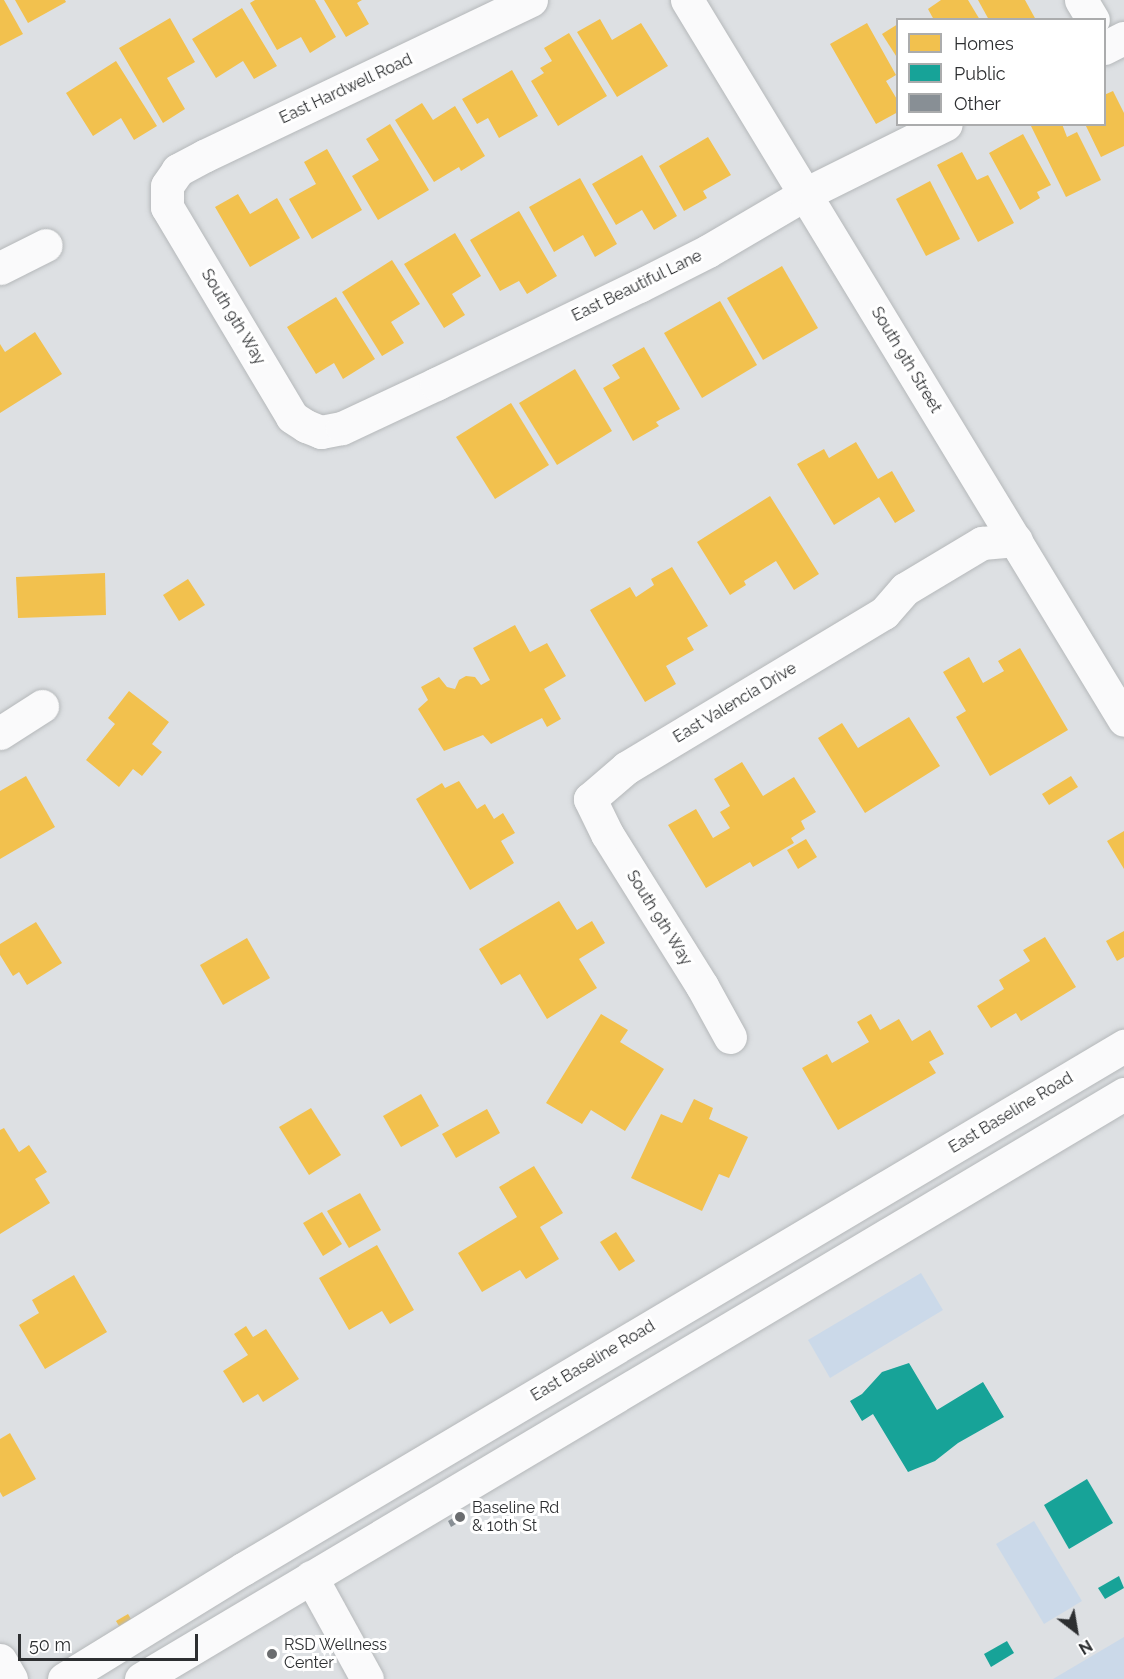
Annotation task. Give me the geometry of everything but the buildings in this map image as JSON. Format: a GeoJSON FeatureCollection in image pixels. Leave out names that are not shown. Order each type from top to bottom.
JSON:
{"type":"FeatureCollection","features":[{"type":"Feature","properties":{"kind":"street","name":"East Hardwell Road"},"geometry":{"type":"LineString","coordinates":[[167,186],[178,170],[204,156],[531,0]]}},
{"type":"Feature","properties":{"kind":"street","name":"South 9th Street"},"geometry":{"type":"LineString","coordinates":[[687,0],[1124,720]]}},
{"type":"Feature","properties":{"kind":"street"},"geometry":{"type":"LineString","coordinates":[[1081,0],[1093,18]]}},
{"type":"Feature","properties":{"kind":"street","name":"East Beautiful Lane"},"geometry":{"type":"LineString","coordinates":[[321,432],[342,428],[639,286],[708,251],[804,194],[942,126]]}},
{"type":"Feature","properties":{"kind":"street","name":"South 9th Way"},"geometry":{"type":"LineString","coordinates":[[167,186],[167,207],[292,417],[321,432]]}},
{"type":"Feature","properties":{"kind":"street"},"geometry":{"type":"LineString","coordinates":[[0,268],[46,245]]}},
{"type":"Feature","properties":{"kind":"street","name":"East Valencia Drive"},"geometry":{"type":"LineString","coordinates":[[590,799],[626,768],[884,613],[905,589],[982,543],[1016,540]]}},
{"type":"Feature","properties":{"kind":"street"},"geometry":{"type":"LineString","coordinates":[[0,733],[42,706]]}},
{"type":"Feature","properties":{"kind":"street","name":"South 9th Way"},"geometry":{"type":"LineString","coordinates":[[590,799],[607,834],[702,986],[730,1036]]}},
{"type":"Feature","properties":{"kind":"street","name":"East Baseline Road"},"geometry":{"type":"LineString","coordinates":[[64,1679],[290,1541],[1124,1046]]}},
{"type":"Feature","properties":{"kind":"street"},"geometry":{"type":"LineString","coordinates":[[141,1679],[1124,1094]]}},
{"type":"Feature","properties":{"kind":"street"},"geometry":{"type":"LineString","coordinates":[[741,1274],[762,1309]]}},
{"type":"Feature","properties":{"kind":"street"},"geometry":{"type":"LineString","coordinates":[[290,1541],[367,1679]]}},
{"type":"Feature","properties":{"kind":"street"},"geometry":{"type":"LineString","coordinates":[[0,1660],[11,1679]]}},
{"type":"Feature","properties":{"kind":"shaded area"},"geometry":{"type":"Polygon","coordinates":[[[921,1273],[943,1310],[830,1378],[808,1340],[921,1273]]]}},
{"type":"Feature","properties":{"kind":"shaded area"},"geometry":{"type":"Polygon","coordinates":[[[1034,1521],[1082,1601],[1044,1624],[996,1544],[1034,1521]]]}},
{"type":"Feature","properties":{"kind":"shaded area"},"geometry":{"type":"Polygon","coordinates":[[[1124,1637],[1124,1679],[1053,1679],[1124,1637]]]}},
{"type":"Feature","properties":{"kind":"place","name":"Baseline Rd & 10th St"},"geometry":{"type":"Point","coordinates":[460,1517]}},
{"type":"Feature","properties":{"kind":"place","name":"RSD Wellness Center"},"geometry":{"type":"Point","coordinates":[272,1654]}}]}
